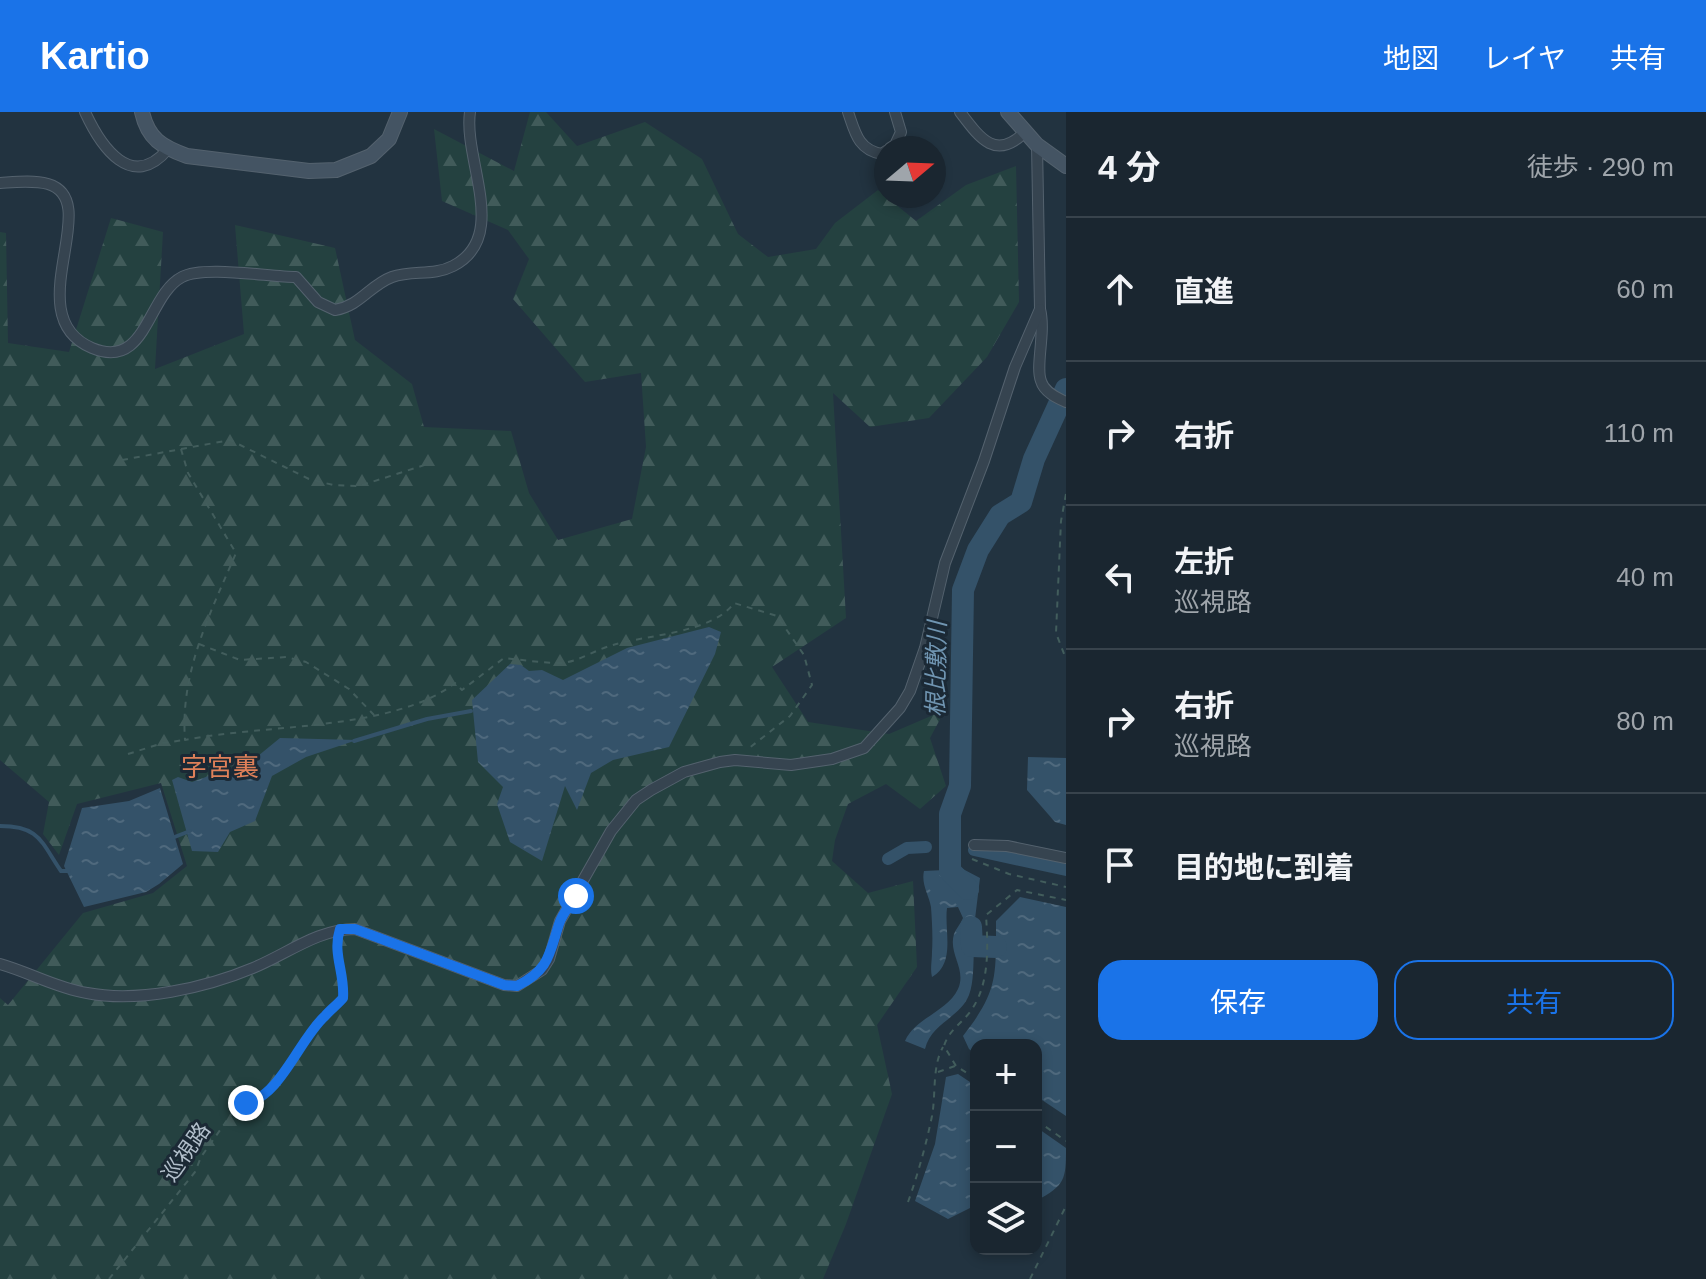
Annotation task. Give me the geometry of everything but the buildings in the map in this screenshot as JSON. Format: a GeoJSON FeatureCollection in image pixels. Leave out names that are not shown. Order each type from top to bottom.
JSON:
{"type":"FeatureCollection","features":[{"type":"Feature","properties":{"kind":"street"},"geometry":{"type":"LineString","coordinates":[[85,112],[107,147],[123,165],[140,167],[157,162],[168,149]]}},
{"type":"Feature","properties":{"kind":"street"},"geometry":{"type":"LineString","coordinates":[[142,112],[149,133],[157,143],[187,156],[309,171],[336,170],[371,156],[389,139],[400,112]]}},
{"type":"Feature","properties":{"kind":"street"},"geometry":{"type":"LineString","coordinates":[[0,183],[51,185],[65,196],[70,211],[63,250],[59,311],[78,339],[93,349],[109,351],[126,348],[140,338],[166,288],[183,275],[224,273],[296,277],[318,302],[335,310],[357,304],[377,284],[394,276],[452,267],[467,256],[482,233],[470,112]]}},
{"type":"Feature","properties":{"kind":"street"},"geometry":{"type":"LineString","coordinates":[[848,112],[859,142],[874,153]]}},
{"type":"Feature","properties":{"kind":"street"},"geometry":{"type":"LineString","coordinates":[[895,112],[901,132],[899,136]]}},
{"type":"Feature","properties":{"kind":"street"},"geometry":{"type":"LineString","coordinates":[[960,112],[979,138],[997,147],[1012,145],[1024,133]]}},
{"type":"Feature","properties":{"kind":"street"},"geometry":{"type":"LineString","coordinates":[[1008,112],[1024,133],[1066,166]]}},
{"type":"Feature","properties":{"kind":"street"},"geometry":{"type":"LineString","coordinates":[[1037,145],[1040,309],[1044,324],[1040,380],[1046,390],[1061,400]]}},
{"type":"Feature","properties":{"kind":"street"},"geometry":{"type":"LineString","coordinates":[[0,964],[85,993],[133,998],[235,975],[340,929],[355,929],[504,985],[517,986],[542,970],[549,959],[560,921],[611,831],[636,800],[684,772],[720,762],[735,760],[791,765],[832,759],[864,748],[900,708],[910,691],[925,648],[945,563],[984,461],[1015,367],[1040,309]]}},
{"type":"Feature","properties":{"kind":"street"},"geometry":{"type":"LineString","coordinates":[[974,845],[1007,846],[1066,858]]}},
{"type":"Feature","properties":{"kind":"path"},"geometry":{"type":"LineString","coordinates":[[122,460],[230,440],[309,479],[333,485],[359,486],[431,463]]}},
{"type":"Feature","properties":{"kind":"path"},"geometry":{"type":"LineString","coordinates":[[181,449],[188,473],[236,553],[189,672],[183,710],[185,740]]}},
{"type":"Feature","properties":{"kind":"path"},"geometry":{"type":"LineString","coordinates":[[1066,494],[1061,521],[1056,633],[1066,659]]}},
{"type":"Feature","properties":{"kind":"path"},"geometry":{"type":"LineString","coordinates":[[128,754],[163,743],[374,715],[438,696],[455,683],[462,690],[504,658],[564,663],[615,644],[689,628],[728,611],[734,603],[777,616],[804,655],[812,685],[790,716],[735,760]]}},
{"type":"Feature","properties":{"kind":"path"},"geometry":{"type":"LineString","coordinates":[[198,643],[240,660],[286,657],[306,662],[349,689],[374,715]]}},
{"type":"Feature","properties":{"kind":"path"},"geometry":{"type":"LineString","coordinates":[[972,859],[1009,874],[1066,887]]}},
{"type":"Feature","properties":{"kind":"path"},"geometry":{"type":"LineString","coordinates":[[908,1202],[933,1114],[938,1056],[947,1035],[969,1014],[985,971],[986,915],[1017,890],[1066,900]]}},
{"type":"Feature","properties":{"kind":"path","name":"巡視路"},"geometry":{"type":"LineString","coordinates":[[109,1279],[195,1172],[201,1157],[235,1109],[258,1101],[274,1085],[324,1016],[343,998],[345,981],[335,944],[340,929]]}},
{"type":"Feature","properties":{"kind":"path"},"geometry":{"type":"LineString","coordinates":[[944,1046],[956,1066],[970,1075]]}},
{"type":"Feature","properties":{"kind":"path"},"geometry":{"type":"LineString","coordinates":[[937,1073],[956,1066]]}},
{"type":"Feature","properties":{"kind":"path"},"geometry":{"type":"LineString","coordinates":[[1042,1124],[1066,1141]]}},
{"type":"Feature","properties":{"kind":"path"},"geometry":{"type":"LineString","coordinates":[[1030,1279],[1066,1206]]}},
{"type":"Feature","properties":{"kind":"green space"},"geometry":{"type":"Polygon","coordinates":[[[530,112],[546,112],[577,146],[645,122],[702,159],[738,234],[768,257],[816,249],[835,223],[874,193],[874,208],[900,208],[916,221],[934,208],[946,208],[946,199],[966,185],[1016,166],[1019,302],[987,357],[929,418],[870,427],[833,393],[846,618],[772,667],[808,722],[889,734],[945,710],[930,738],[946,786],[920,809],[886,784],[848,804],[835,840],[832,861],[868,893],[913,881],[917,967],[877,1025],[892,1094],[823,1279],[0,1279],[0,998],[8,1005],[83,913],[153,893],[187,866],[161,783],[77,804],[59,855],[43,834],[49,802],[0,760],[0,232],[6,233],[8,343],[69,352],[111,218],[163,232],[155,369],[244,334],[235,225],[335,248],[355,340],[412,384],[424,427],[511,431],[529,493],[558,540],[632,519],[646,447],[641,373],[585,382],[513,299],[529,259],[508,230],[442,201],[434,129],[514,171],[530,112]]]}},
{"type":"Feature","properties":{"kind":"water"},"geometry":{"type":"Polygon","coordinates":[[[709,627],[721,632],[715,654],[669,747],[613,760],[591,773],[577,810],[565,786],[542,861],[510,842],[497,804],[503,787],[478,762],[472,700],[510,664],[521,665],[529,671],[542,670],[563,680],[627,648],[709,627]]]}},
{"type":"Feature","properties":{"kind":"water"},"geometry":{"type":"Polygon","coordinates":[[[280,738],[357,740],[306,757],[272,776],[255,821],[230,832],[218,852],[192,851],[172,780],[178,777],[192,782],[253,760],[280,738]]]}},
{"type":"Feature","properties":{"kind":"water"},"geometry":{"type":"Polygon","coordinates":[[[1028,757],[1066,758],[1066,825],[1055,822],[1027,790],[1028,757]]]}},
{"type":"Feature","properties":{"kind":"water"},"geometry":{"type":"Polygon","coordinates":[[[160,788],[183,864],[146,892],[84,907],[64,866],[82,808],[129,801],[160,788]]]}},
{"type":"Feature","properties":{"kind":"water"},"geometry":{"type":"Polygon","coordinates":[[[946,866],[959,867],[980,878],[974,927],[975,940],[983,942],[982,950],[974,951],[972,984],[965,1003],[933,1033],[925,1049],[905,1041],[916,1026],[953,997],[960,982],[953,948],[954,934],[963,918],[958,907],[947,908],[947,955],[939,971],[932,977],[931,974],[931,907],[923,876],[924,871],[945,870],[946,866]]]}},
{"type":"Feature","properties":{"kind":"water"},"geometry":{"type":"Polygon","coordinates":[[[1020,897],[1066,907],[1066,1116],[1042,1100],[1042,1039],[970,1039],[970,1050],[963,1036],[983,1007],[993,983],[996,921],[1020,897]]]}},
{"type":"Feature","properties":{"kind":"water"},"geometry":{"type":"Polygon","coordinates":[[[958,1074],[970,1082],[970,1208],[948,1219],[915,1201],[935,1144],[946,1077],[958,1074]]]}},
{"type":"Feature","properties":{"kind":"water"},"geometry":{"type":"Polygon","coordinates":[[[1042,1131],[1066,1148],[1064,1175],[1053,1190],[1042,1197],[1042,1131]]]}},
{"type":"Feature","properties":{"kind":"waterway","name":"根比敷川"},"geometry":{"type":"LineString","coordinates":[[968,889],[950,871],[950,814],[960,786],[963,590],[978,550],[1000,515],[1021,502],[1034,459],[1066,389]]}},
{"type":"Feature","properties":{"kind":"waterway"},"geometry":{"type":"LineString","coordinates":[[354,741],[427,719],[471,711]]}},
{"type":"Feature","properties":{"kind":"waterway"},"geometry":{"type":"LineString","coordinates":[[0,826],[32,833],[61,871],[69,871]]}},
{"type":"Feature","properties":{"kind":"waterway"},"geometry":{"type":"LineString","coordinates":[[172,838],[190,831]]}},
{"type":"Feature","properties":{"kind":"waterway"},"geometry":{"type":"LineString","coordinates":[[888,859],[907,848],[926,847]]}},
{"type":"Feature","properties":{"kind":"waterway"},"geometry":{"type":"LineString","coordinates":[[974,850],[1066,870]]}},
{"type":"Feature","properties":{"kind":"waterway","name":"根比敷川"},"geometry":{"type":"LineString","coordinates":[[971,927],[972,946],[996,947]]}},
{"type":"Feature","properties":{"kind":"district","name":"字宮裏"},"geometry":{"type":"Point","coordinates":[220,767]}},
{"type":"Feature","properties":{"kind":"route"},"geometry":{"type":"LineString","coordinates":[[246,1103],[258,1101],[274,1085],[324,1016],[343,998],[345,981],[335,944],[340,929],[355,929],[504,985],[517,986],[542,970],[549,959],[560,921],[576,896]]}}]}
